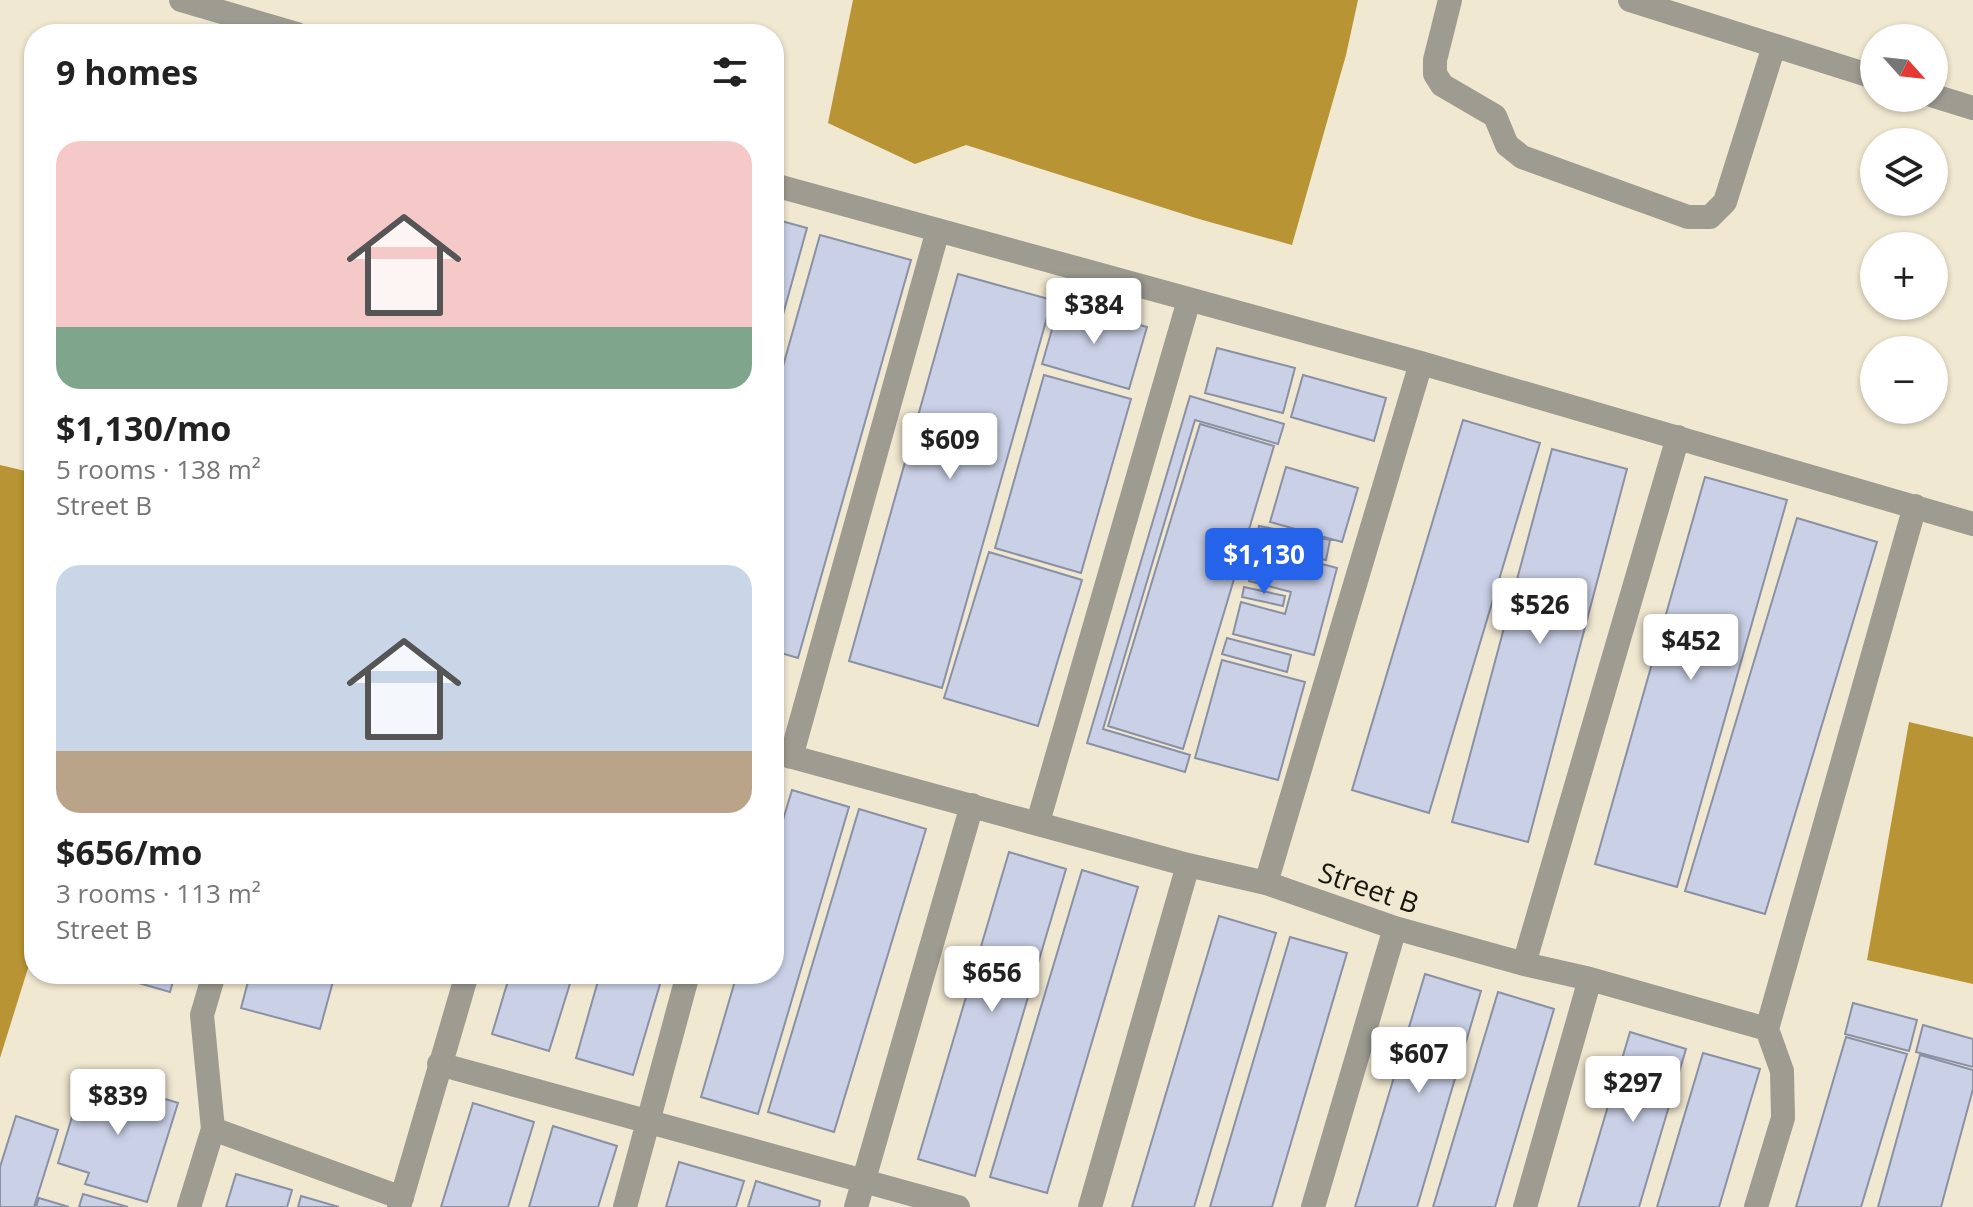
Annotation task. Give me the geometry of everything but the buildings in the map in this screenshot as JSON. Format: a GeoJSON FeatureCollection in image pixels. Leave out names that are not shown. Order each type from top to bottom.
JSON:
{"type":"FeatureCollection","features":[{"type":"Feature","properties":{"kind":"street"},"geometry":{"type":"LineString","coordinates":[[181,0],[263,24]]}},
{"type":"Feature","properties":{"kind":"street"},"geometry":{"type":"LineString","coordinates":[[1450,0],[1435,60],[1435,74],[1442,85],[1495,116],[1507,145],[1522,157],[1688,217],[1710,217],[1725,202],[1774,46]]}},
{"type":"Feature","properties":{"kind":"street"},"geometry":{"type":"LineString","coordinates":[[1630,0],[1860,73]]}},
{"type":"Feature","properties":{"kind":"street"},"geometry":{"type":"LineString","coordinates":[[1948,100],[1973,108]]}},
{"type":"Feature","properties":{"kind":"street"},"geometry":{"type":"LineString","coordinates":[[784,188],[1421,363],[1973,524]]}},
{"type":"Feature","properties":{"kind":"street"},"geometry":{"type":"LineString","coordinates":[[784,751],[938,230]]}},
{"type":"Feature","properties":{"kind":"street"},"geometry":{"type":"LineString","coordinates":[[1038,822],[1189,300]]}},
{"type":"Feature","properties":{"kind":"street"},"geometry":{"type":"LineString","coordinates":[[1266,883],[1421,363]]}},
{"type":"Feature","properties":{"kind":"street"},"geometry":{"type":"LineString","coordinates":[[1524,964],[1678,437]]}},
{"type":"Feature","properties":{"kind":"street"},"geometry":{"type":"LineString","coordinates":[[1756,1207],[1783,1118],[1782,1071],[1767,1029],[1915,506]]}},
{"type":"Feature","properties":{"kind":"street","name":"Street B"},"geometry":{"type":"LineString","coordinates":[[784,754],[1188,865],[1266,883],[1395,928],[1767,1029]]}},
{"type":"Feature","properties":{"kind":"street"},"geometry":{"type":"LineString","coordinates":[[856,1207],[972,805]]}},
{"type":"Feature","properties":{"kind":"street"},"geometry":{"type":"LineString","coordinates":[[1090,1207],[1188,865]]}},
{"type":"Feature","properties":{"kind":"street"},"geometry":{"type":"LineString","coordinates":[[1313,1207],[1395,928]]}},
{"type":"Feature","properties":{"kind":"street"},"geometry":{"type":"LineString","coordinates":[[1525,1207],[1590,979]]}},
{"type":"Feature","properties":{"kind":"street"},"geometry":{"type":"LineString","coordinates":[[189,1207],[213,1129],[202,1015],[211,984]]}},
{"type":"Feature","properties":{"kind":"street"},"geometry":{"type":"LineString","coordinates":[[213,1129],[401,1202],[464,984]]}},
{"type":"Feature","properties":{"kind":"street"},"geometry":{"type":"LineString","coordinates":[[625,1207],[685,984]]}},
{"type":"Feature","properties":{"kind":"street"},"geometry":{"type":"LineString","coordinates":[[439,1064],[958,1207]]}},
{"type":"Feature","properties":{"kind":"shaded area"},"geometry":{"type":"Polygon","coordinates":[[[853,0],[1358,0],[1346,55],[1292,245],[1199,219],[966,145],[915,164],[828,123],[853,0]]]}},
{"type":"Feature","properties":{"kind":"shaded area"},"geometry":{"type":"Polygon","coordinates":[[[0,465],[24,471],[24,981],[0,1058],[0,465]]]}},
{"type":"Feature","properties":{"kind":"shaded area"},"geometry":{"type":"Polygon","coordinates":[[[1909,722],[1973,737],[1973,984],[1867,960],[1909,722]]]}}]}
